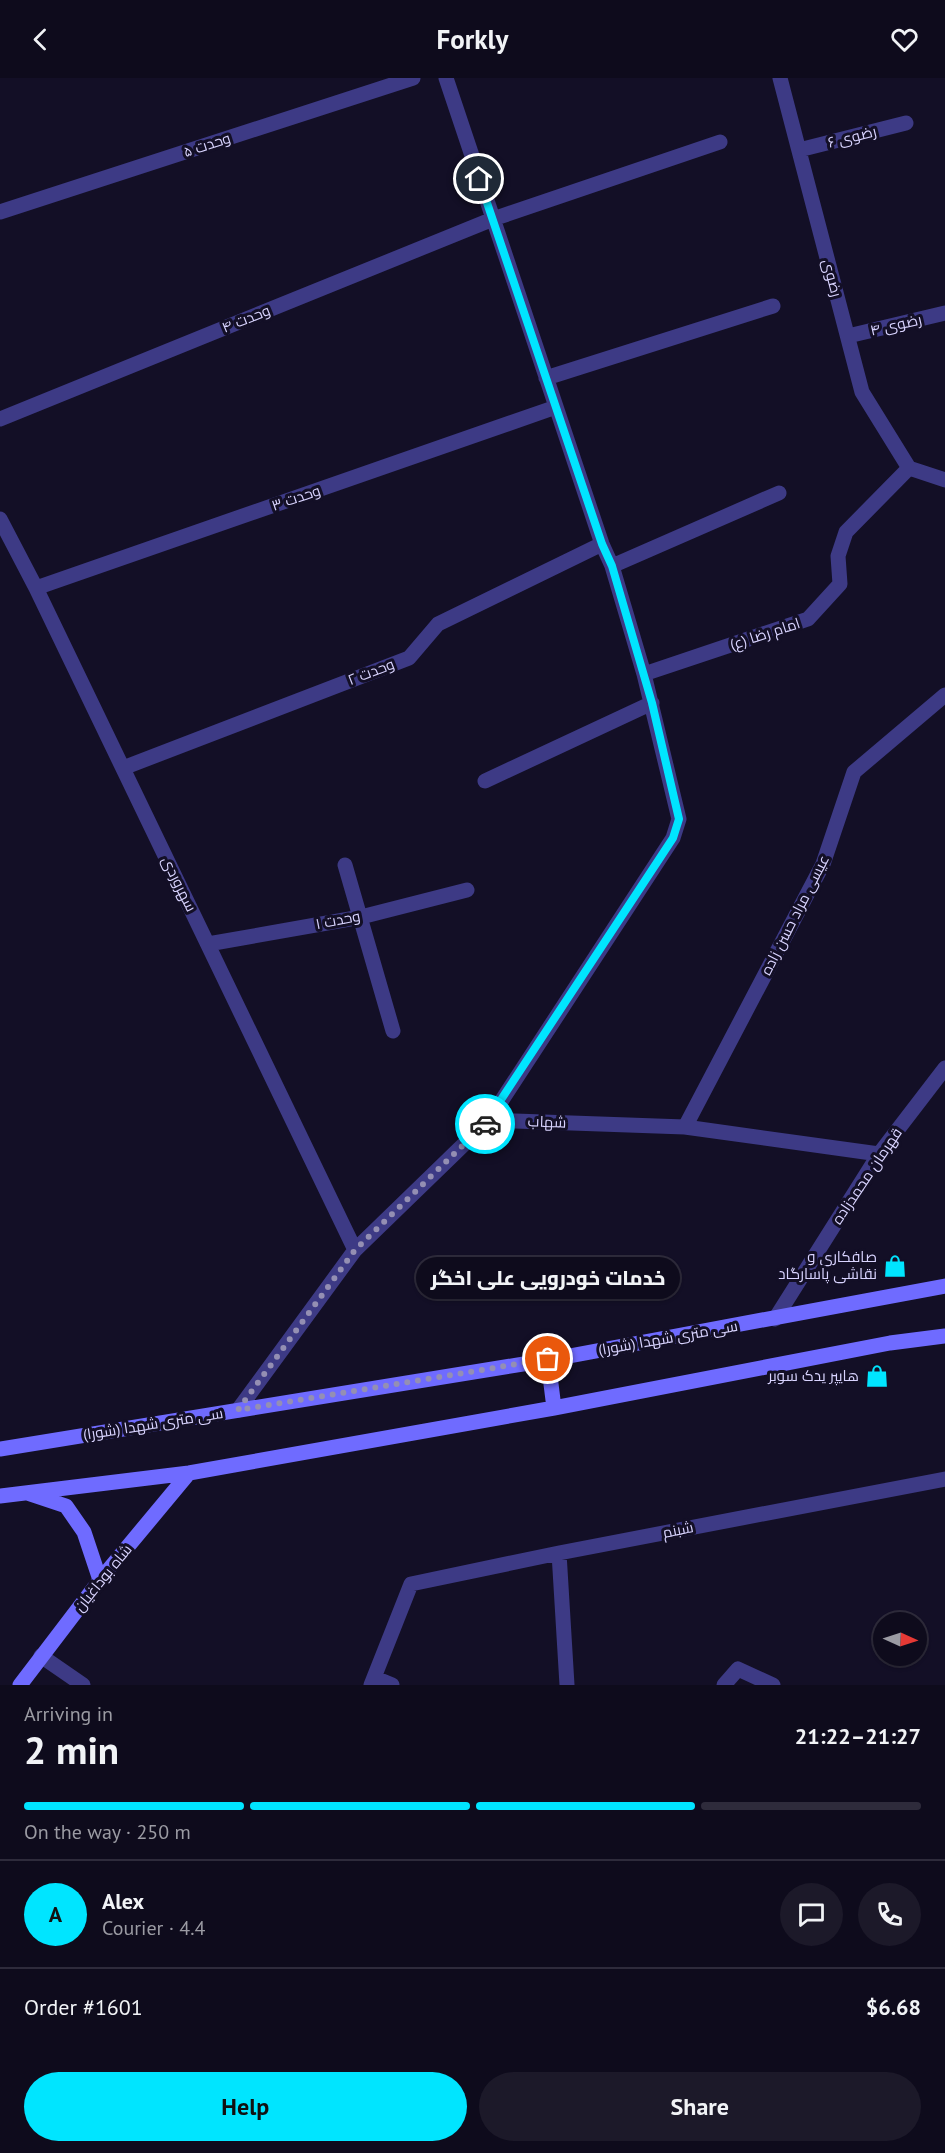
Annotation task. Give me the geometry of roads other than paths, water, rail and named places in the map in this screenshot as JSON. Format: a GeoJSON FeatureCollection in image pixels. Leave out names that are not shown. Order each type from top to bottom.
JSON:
{"type":"FeatureCollection","features":[{"type":"Feature","properties":{"kind":"main road","name":"سی متری شهدا (شورا)"},"geometry":{"type":"LineString","coordinates":[[0,1449],[548,1359],[945,1286]]}},
{"type":"Feature","properties":{"kind":"main road"},"geometry":{"type":"LineString","coordinates":[[0,1497],[24,1492],[189,1473],[554,1408],[879,1346],[945,1336]]}},
{"type":"Feature","properties":{"kind":"main road"},"geometry":{"type":"LineString","coordinates":[[548,1359],[554,1408]]}},
{"type":"Feature","properties":{"kind":"main road","name":"شاه بوداغیان"},"geometry":{"type":"LineString","coordinates":[[20,1685],[100,1580],[189,1473]]}},
{"type":"Feature","properties":{"kind":"main road"},"geometry":{"type":"LineString","coordinates":[[24,1492],[66,1506],[84,1532],[100,1580]]}},
{"type":"Feature","properties":{"kind":"street","name":"وحدت ۵"},"geometry":{"type":"LineString","coordinates":[[0,212],[413,78]]}},
{"type":"Feature","properties":{"kind":"street"},"geometry":{"type":"LineString","coordinates":[[238,1410],[355,1250],[489,1120],[673,838],[679,819],[652,703],[612,566],[602,544],[446,78]]}},
{"type":"Feature","properties":{"kind":"street","name":"رضوی"},"geometry":{"type":"LineString","coordinates":[[780,78],[862,392],[909,468]]}},
{"type":"Feature","properties":{"kind":"street","name":"رضوی ۶"},"geometry":{"type":"LineString","coordinates":[[799,150],[906,123]]}},
{"type":"Feature","properties":{"kind":"street","name":"وحدت ۴"},"geometry":{"type":"LineString","coordinates":[[0,419],[493,219],[720,142]]}},
{"type":"Feature","properties":{"kind":"street"},"geometry":{"type":"LineString","coordinates":[[546,378],[773,306]]}},
{"type":"Feature","properties":{"kind":"street","name":"رضوی ۴"},"geometry":{"type":"LineString","coordinates":[[848,336],[945,313]]}},
{"type":"Feature","properties":{"kind":"street","name":"وحدت ۳"},"geometry":{"type":"LineString","coordinates":[[36,588],[556,407]]}},
{"type":"Feature","properties":{"kind":"street"},"geometry":{"type":"LineString","coordinates":[[909,468],[945,480]]}},
{"type":"Feature","properties":{"kind":"street","name":"امام رضا (ع)"},"geometry":{"type":"LineString","coordinates":[[644,674],[808,619],[840,584],[838,556],[846,532],[909,468]]}},
{"type":"Feature","properties":{"kind":"street"},"geometry":{"type":"LineString","coordinates":[[612,566],[779,493]]}},
{"type":"Feature","properties":{"kind":"street","name":"سهروردی"},"geometry":{"type":"LineString","coordinates":[[0,519],[36,588],[355,1250]]}},
{"type":"Feature","properties":{"kind":"street","name":"وحدت ۲"},"geometry":{"type":"LineString","coordinates":[[123,768],[409,657],[438,624],[602,544]]}},
{"type":"Feature","properties":{"kind":"street","name":"عیسی مراد حسن زاده"},"geometry":{"type":"LineString","coordinates":[[685,1127],[823,864],[854,772],[945,695]]}},
{"type":"Feature","properties":{"kind":"street"},"geometry":{"type":"LineString","coordinates":[[485,781],[652,703]]}},
{"type":"Feature","properties":{"kind":"street"},"geometry":{"type":"LineString","coordinates":[[345,865],[393,1030]]}},
{"type":"Feature","properties":{"kind":"street","name":"وحدت ۱"},"geometry":{"type":"LineString","coordinates":[[208,944],[361,916],[467,890]]}},
{"type":"Feature","properties":{"kind":"street","name":"قهرمان محمدزاده"},"geometry":{"type":"LineString","coordinates":[[775,1319],[879,1154],[945,1068]]}},
{"type":"Feature","properties":{"kind":"street","name":"شهاب"},"geometry":{"type":"LineString","coordinates":[[489,1120],[685,1127],[879,1154]]}},
{"type":"Feature","properties":{"kind":"street","name":"شبنم"},"geometry":{"type":"LineString","coordinates":[[373,1682],[411,1584],[559,1553],[945,1479]]}},
{"type":"Feature","properties":{"kind":"street"},"geometry":{"type":"LineString","coordinates":[[559,1553],[567,1685]]}},
{"type":"Feature","properties":{"kind":"street"},"geometry":{"type":"LineString","coordinates":[[41,1656],[83,1685]]}},
{"type":"Feature","properties":{"kind":"street"},"geometry":{"type":"LineString","coordinates":[[724,1685],[738,1669],[772,1685]]}},
{"type":"Feature","properties":{"kind":"street"},"geometry":{"type":"LineString","coordinates":[[373,1682],[392,1685]]}},
{"type":"Feature","properties":{"kind":"place","name":"صافکاری و نقاشی پاسارگاد"},"geometry":{"type":"Point","coordinates":[895,1266]}},
{"type":"Feature","properties":{"kind":"place","name":"خدمات خودرویی علی اخگر"},"geometry":{"type":"Point","coordinates":[548,1359]}},
{"type":"Feature","properties":{"kind":"place","name":"هایپر یدک سوبر"},"geometry":{"type":"Point","coordinates":[877,1376]}}]}
